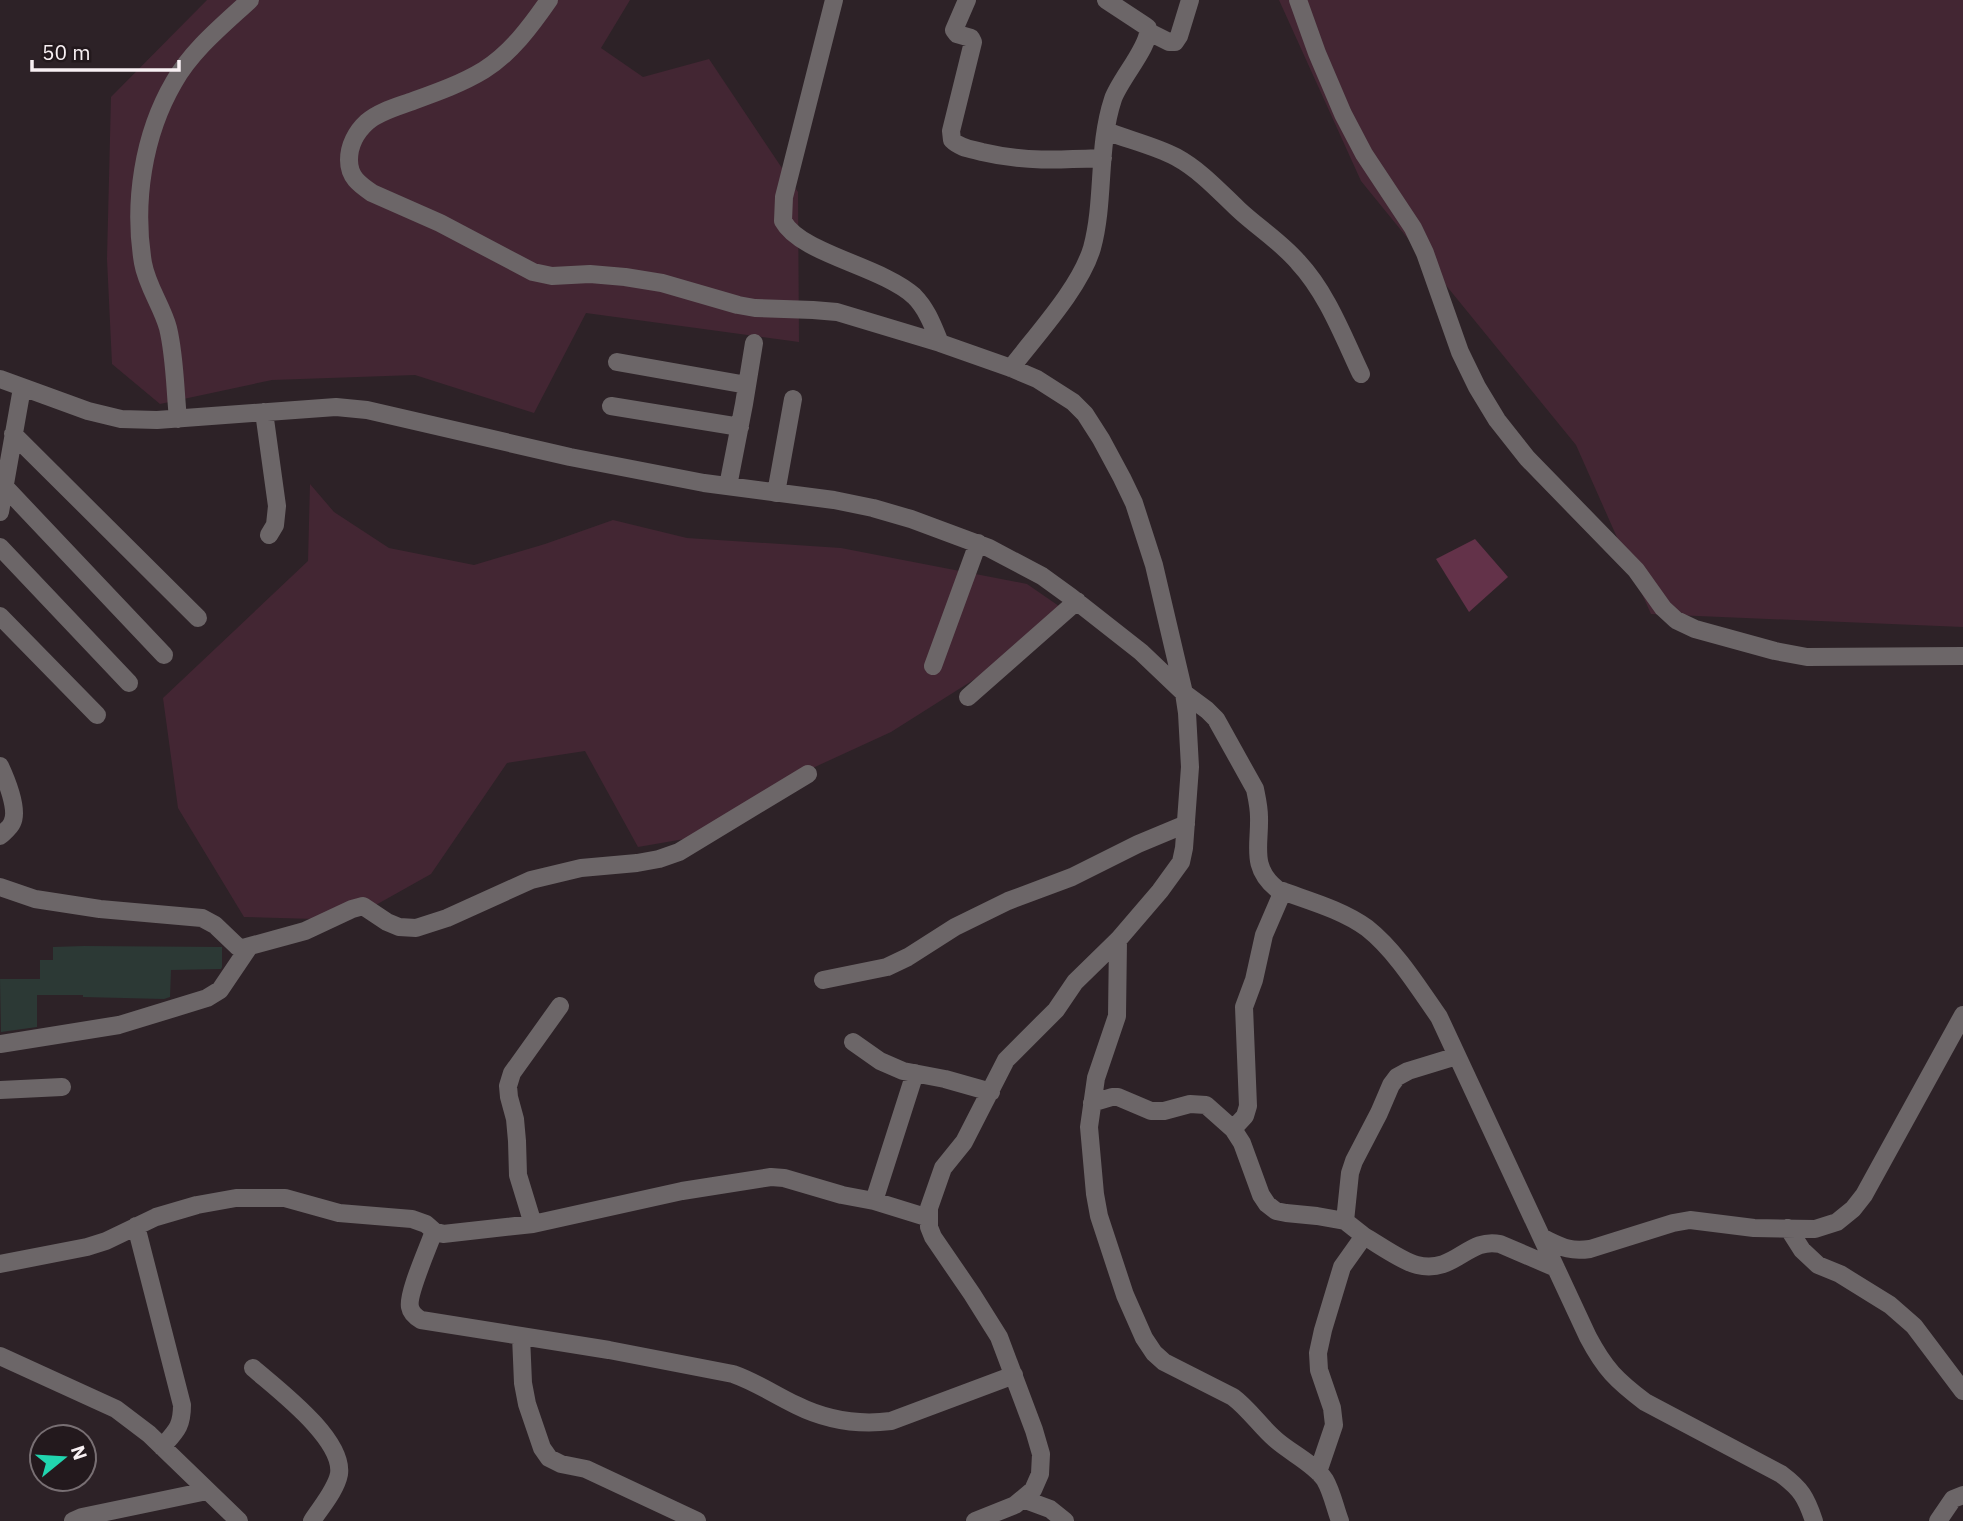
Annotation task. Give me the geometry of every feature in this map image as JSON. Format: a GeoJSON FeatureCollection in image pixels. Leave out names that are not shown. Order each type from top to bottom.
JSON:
{"type":"FeatureCollection","features":[{"type":"Feature","properties":{"kind":"street"},"geometry":{"type":"LineString","coordinates":[[178,419],[167,327],[142,255],[139,231],[144,162],[152,126],[174,81],[201,46],[250,0]]}},
{"type":"Feature","properties":{"kind":"street"},"geometry":{"type":"LineString","coordinates":[[549,0],[524,34],[486,68],[450,87],[384,113],[365,124],[349,152],[352,175],[358,184],[533,272],[552,276],[590,274],[625,277],[662,283],[747,306],[837,312],[940,343],[1037,379],[1073,402],[1085,414],[1101,439],[1134,503],[1154,565],[1187,713],[1190,767],[1181,862],[1118,940],[1075,982],[1056,1010],[1006,1060],[964,1142],[943,1168],[929,1208],[933,1237],[999,1337],[1041,1454],[1037,1485],[1015,1505],[975,1521]]}},
{"type":"Feature","properties":{"kind":"street"},"geometry":{"type":"LineString","coordinates":[[834,0],[787,184],[782,221],[794,235],[806,242],[883,276],[912,295],[923,307],[940,343]]}},
{"type":"Feature","properties":{"kind":"street"},"geometry":{"type":"LineString","coordinates":[[967,0],[954,30],[957,34],[971,38],[973,42],[951,131],[952,140],[961,147],[1020,159],[1103,158]]}},
{"type":"Feature","properties":{"kind":"street"},"geometry":{"type":"LineString","coordinates":[[1106,0],[1144,24],[1149,32],[1169,42],[1175,42],[1179,36],[1190,0]]}},
{"type":"Feature","properties":{"kind":"street"},"geometry":{"type":"LineString","coordinates":[[1298,0],[1317,53],[1348,124],[1364,154],[1413,228],[1425,253],[1460,352],[1477,387],[1497,420],[1527,458],[1636,570],[1663,608],[1676,620],[1695,629],[1807,657],[1963,656]]}},
{"type":"Feature","properties":{"kind":"street"},"geometry":{"type":"LineString","coordinates":[[1011,368],[1082,272],[1092,247],[1108,117],[1118,86],[1146,43],[1149,32]]}},
{"type":"Feature","properties":{"kind":"street"},"geometry":{"type":"LineString","coordinates":[[1106,131],[1176,157],[1282,246],[1316,286],[1362,374]]}},
{"type":"Feature","properties":{"kind":"street"},"geometry":{"type":"LineString","coordinates":[[728,486],[754,343]]}},
{"type":"Feature","properties":{"kind":"street"},"geometry":{"type":"LineString","coordinates":[[617,362],[747,385]]}},
{"type":"Feature","properties":{"kind":"street"},"geometry":{"type":"LineString","coordinates":[[0,379],[88,411],[121,419],[178,419],[336,407],[367,410],[570,457],[728,486],[873,508],[978,543],[1042,576],[1140,652],[1216,719],[1250,777],[1258,802],[1259,864],[1269,883],[1351,918],[1368,929],[1392,953],[1434,1010],[1588,1337],[1608,1371],[1645,1402],[1797,1485],[1807,1500],[1814,1521]]}},
{"type":"Feature","properties":{"kind":"street"},"geometry":{"type":"LineString","coordinates":[[0,512],[22,388]]}},
{"type":"Feature","properties":{"kind":"street"},"geometry":{"type":"LineString","coordinates":[[776,493],[793,399]]}},
{"type":"Feature","properties":{"kind":"street"},"geometry":{"type":"LineString","coordinates":[[611,406],[740,428]]}},
{"type":"Feature","properties":{"kind":"street"},"geometry":{"type":"LineString","coordinates":[[264,412],[277,506],[275,525],[269,535]]}},
{"type":"Feature","properties":{"kind":"street"},"geometry":{"type":"LineString","coordinates":[[13,434],[198,618]]}},
{"type":"Feature","properties":{"kind":"street"},"geometry":{"type":"LineString","coordinates":[[4,486],[164,654]]}},
{"type":"Feature","properties":{"kind":"street"},"geometry":{"type":"LineString","coordinates":[[933,666],[978,543]]}},
{"type":"Feature","properties":{"kind":"street"},"geometry":{"type":"LineString","coordinates":[[0,547],[129,683]]}},
{"type":"Feature","properties":{"kind":"street"},"geometry":{"type":"LineString","coordinates":[[968,697],[1077,601]]}},
{"type":"Feature","properties":{"kind":"street"},"geometry":{"type":"LineString","coordinates":[[0,616],[97,715]]}},
{"type":"Feature","properties":{"kind":"street"},"geometry":{"type":"LineString","coordinates":[[0,766],[15,817],[12,825],[0,836]]}},
{"type":"Feature","properties":{"kind":"street"},"geometry":{"type":"LineString","coordinates":[[0,887],[35,899],[100,909],[202,918],[215,925],[238,947],[249,947],[305,931],[363,906],[399,927],[416,928],[447,918],[531,880],[581,867],[637,863],[679,852],[808,774]]}},
{"type":"Feature","properties":{"kind":"street"},"geometry":{"type":"LineString","coordinates":[[823,980],[887,967],[955,927],[1008,901],[1072,877],[1186,824]]}},
{"type":"Feature","properties":{"kind":"street"},"geometry":{"type":"LineString","coordinates":[[1233,1129],[1245,1116],[1248,1106],[1244,1007],[1255,980],[1265,934],[1283,891]]}},
{"type":"Feature","properties":{"kind":"street"},"geometry":{"type":"LineString","coordinates":[[1118,940],[1117,1016],[1096,1078],[1089,1127],[1099,1216],[1125,1295],[1144,1338],[1154,1353],[1164,1362],[1233,1397],[1278,1441],[1318,1472],[1330,1492],[1340,1521]]}},
{"type":"Feature","properties":{"kind":"street"},"geometry":{"type":"LineString","coordinates":[[0,1044],[119,1025],[207,998],[220,990],[249,947]]}},
{"type":"Feature","properties":{"kind":"street"},"geometry":{"type":"LineString","coordinates":[[533,1224],[518,1175],[517,1141],[508,1086],[512,1073],[560,1006]]}},
{"type":"Feature","properties":{"kind":"street"},"geometry":{"type":"LineString","coordinates":[[1543,1237],[1564,1249],[1577,1251],[1590,1250],[1690,1220],[1754,1228],[1815,1229],[1837,1222],[1853,1209],[1864,1195],[1963,1015]]}},
{"type":"Feature","properties":{"kind":"street"},"geometry":{"type":"LineString","coordinates":[[853,1042],[880,1061],[903,1071],[991,1091]]}},
{"type":"Feature","properties":{"kind":"street"},"geometry":{"type":"LineString","coordinates":[[1345,1221],[1350,1173],[1354,1161],[1391,1085],[1397,1077],[1408,1071],[1457,1056]]}},
{"type":"Feature","properties":{"kind":"street"},"geometry":{"type":"LineString","coordinates":[[874,1201],[915,1073]]}},
{"type":"Feature","properties":{"kind":"street"},"geometry":{"type":"LineString","coordinates":[[0,1090],[62,1087]]}},
{"type":"Feature","properties":{"kind":"street"},"geometry":{"type":"LineString","coordinates":[[1092,1103],[1118,1097],[1151,1111],[1164,1111],[1199,1103],[1206,1105],[1233,1129],[1242,1143],[1261,1195],[1276,1211],[1345,1221],[1364,1236],[1415,1265],[1439,1266],[1491,1242],[1556,1268]]}},
{"type":"Feature","properties":{"kind":"street"},"geometry":{"type":"LineString","coordinates":[[0,1264],[87,1247],[156,1217],[197,1205],[236,1198],[285,1198],[339,1213],[412,1219],[443,1234],[533,1224],[682,1191],[771,1177],[874,1201],[929,1218]]}},
{"type":"Feature","properties":{"kind":"street"},"geometry":{"type":"LineString","coordinates":[[136,1226],[182,1405],[179,1428],[162,1447]]}},
{"type":"Feature","properties":{"kind":"street"},"geometry":{"type":"LineString","coordinates":[[1788,1228],[1802,1250],[1818,1265],[1840,1274],[1890,1305],[1914,1326],[1963,1391]]}},
{"type":"Feature","properties":{"kind":"street"},"geometry":{"type":"LineString","coordinates":[[434,1231],[409,1306],[421,1320],[609,1350],[733,1374],[814,1413],[855,1423],[891,1421],[1014,1375]]}},
{"type":"Feature","properties":{"kind":"street"},"geometry":{"type":"LineString","coordinates":[[1318,1472],[1334,1425],[1332,1408],[1319,1370],[1318,1353],[1342,1267],[1364,1236]]}},
{"type":"Feature","properties":{"kind":"street"},"geometry":{"type":"LineString","coordinates":[[521,1336],[523,1383],[527,1404],[542,1448],[549,1458],[561,1464],[586,1469],[697,1521]]}},
{"type":"Feature","properties":{"kind":"street"},"geometry":{"type":"LineString","coordinates":[[0,1356],[116,1409],[135,1422],[239,1521]]}},
{"type":"Feature","properties":{"kind":"street"},"geometry":{"type":"LineString","coordinates":[[253,1368],[309,1418],[334,1449],[339,1475],[312,1521]]}},
{"type":"Feature","properties":{"kind":"street"},"geometry":{"type":"LineString","coordinates":[[73,1521],[207,1491]]}},
{"type":"Feature","properties":{"kind":"street"},"geometry":{"type":"LineString","coordinates":[[1938,1521],[1953,1499],[1963,1495]]}},
{"type":"Feature","properties":{"kind":"street"},"geometry":{"type":"LineString","coordinates":[[1023,1499],[1050,1509],[1065,1521]]}},
{"type":"Feature","properties":{"kind":"shaded area"},"geometry":{"type":"Polygon","coordinates":[[[207,0],[630,0],[601,48],[643,77],[709,59],[798,192],[799,342],[586,313],[534,413],[415,375],[272,380],[160,404],[112,364],[107,259],[111,97],[207,0]]]}},
{"type":"Feature","properties":{"kind":"shaded area"},"geometry":{"type":"Polygon","coordinates":[[[1279,0],[1963,0],[1963,627],[1651,614],[1576,445],[1361,181],[1279,0]]]}},
{"type":"Feature","properties":{"kind":"shaded area"},"geometry":{"type":"Polygon","coordinates":[[[310,484],[334,512],[389,548],[474,565],[613,520],[687,538],[841,548],[1027,584],[1069,613],[978,677],[891,732],[804,772],[690,838],[638,847],[585,751],[507,763],[431,874],[349,920],[244,917],[178,808],[163,698],[308,561],[310,484]]]}},
{"type":"Feature","properties":{"kind":"shaded area"},"geometry":{"type":"Polygon","coordinates":[[[1475,539],[1508,577],[1469,612],[1436,559],[1475,539]]]}},
{"type":"Feature","properties":{"kind":"building"},"geometry":{"type":"Polygon","coordinates":[[[53,947],[222,947],[222,967],[171,970],[170,997],[164,999],[37,995],[37,1027],[1,1032],[0,979],[40,979],[40,960],[53,960],[53,947]]]}}]}
